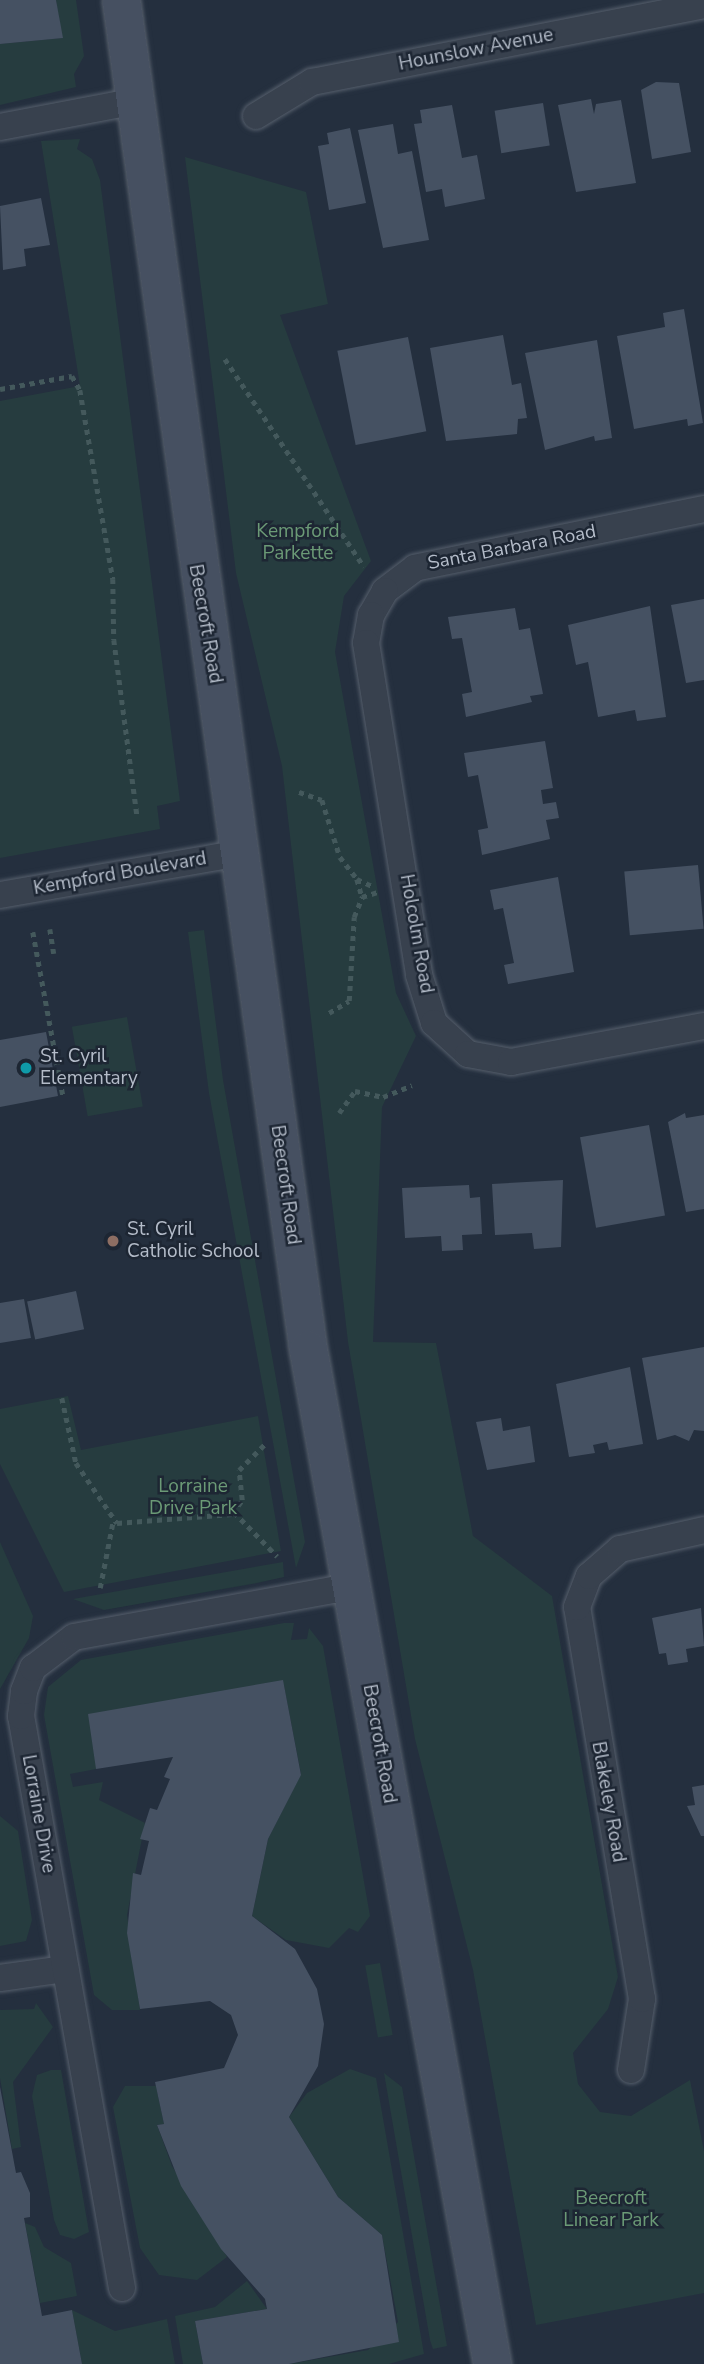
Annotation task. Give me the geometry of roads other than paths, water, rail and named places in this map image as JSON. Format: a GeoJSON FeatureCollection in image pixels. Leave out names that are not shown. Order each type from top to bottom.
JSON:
{"type":"FeatureCollection","features":[{"type":"Feature","properties":{"kind":"street","name":"Beecroft Road"},"geometry":{"type":"LineString","coordinates":[[121,0],[196,577],[240,853],[306,1336],[492,2364]]}},
{"type":"Feature","properties":{"kind":"street","name":"Hounslow Avenue"},"geometry":{"type":"LineString","coordinates":[[256,116],[313,82],[704,5]]}},
{"type":"Feature","properties":{"kind":"street"},"geometry":{"type":"LineString","coordinates":[[0,127],[136,102]]}},
{"type":"Feature","properties":{"kind":"street","name":"Santa Barbara Road"},"geometry":{"type":"LineString","coordinates":[[394,810],[366,643],[370,615],[384,591],[415,568],[704,509]]}},
{"type":"Feature","properties":{"kind":"street","name":"Holcolm Road"},"geometry":{"type":"LineString","coordinates":[[394,810],[419,975],[434,1023],[468,1054],[511,1062],[704,1026]]}},
{"type":"Feature","properties":{"kind":"street","name":"Kempford Boulevard"},"geometry":{"type":"LineString","coordinates":[[0,895],[240,853]]}},
{"type":"Feature","properties":{"kind":"street","name":"Blakeley Road"},"geometry":{"type":"LineString","coordinates":[[631,2070],[642,1999],[577,1607],[589,1576],[620,1549],[704,1530]]}},
{"type":"Feature","properties":{"kind":"street","name":"Lorraine Drive"},"geometry":{"type":"LineString","coordinates":[[122,2288],[21,1716],[33,1668],[74,1637],[350,1587]]}},
{"type":"Feature","properties":{"kind":"street"},"geometry":{"type":"LineString","coordinates":[[0,1978],[65,1969]]}},
{"type":"Feature","properties":{"kind":"place","name":"St. Cyril Elementary"},"geometry":{"type":"Point","coordinates":[26,1068]}},
{"type":"Feature","properties":{"kind":"place","name":"St. Cyril Catholic School"},"geometry":{"type":"Point","coordinates":[113,1241]}},
{"type":"Feature","properties":{"kind":"park label","name":"Kempford Parkette"},"geometry":{"type":"Point","coordinates":[298,543]}},
{"type":"Feature","properties":{"kind":"park label","name":"Lorraine Drive Park"},"geometry":{"type":"Point","coordinates":[193,1498]}},
{"type":"Feature","properties":{"kind":"park label","name":"Beecroft Linear Park"},"geometry":{"type":"Point","coordinates":[611,2210]}}]}
